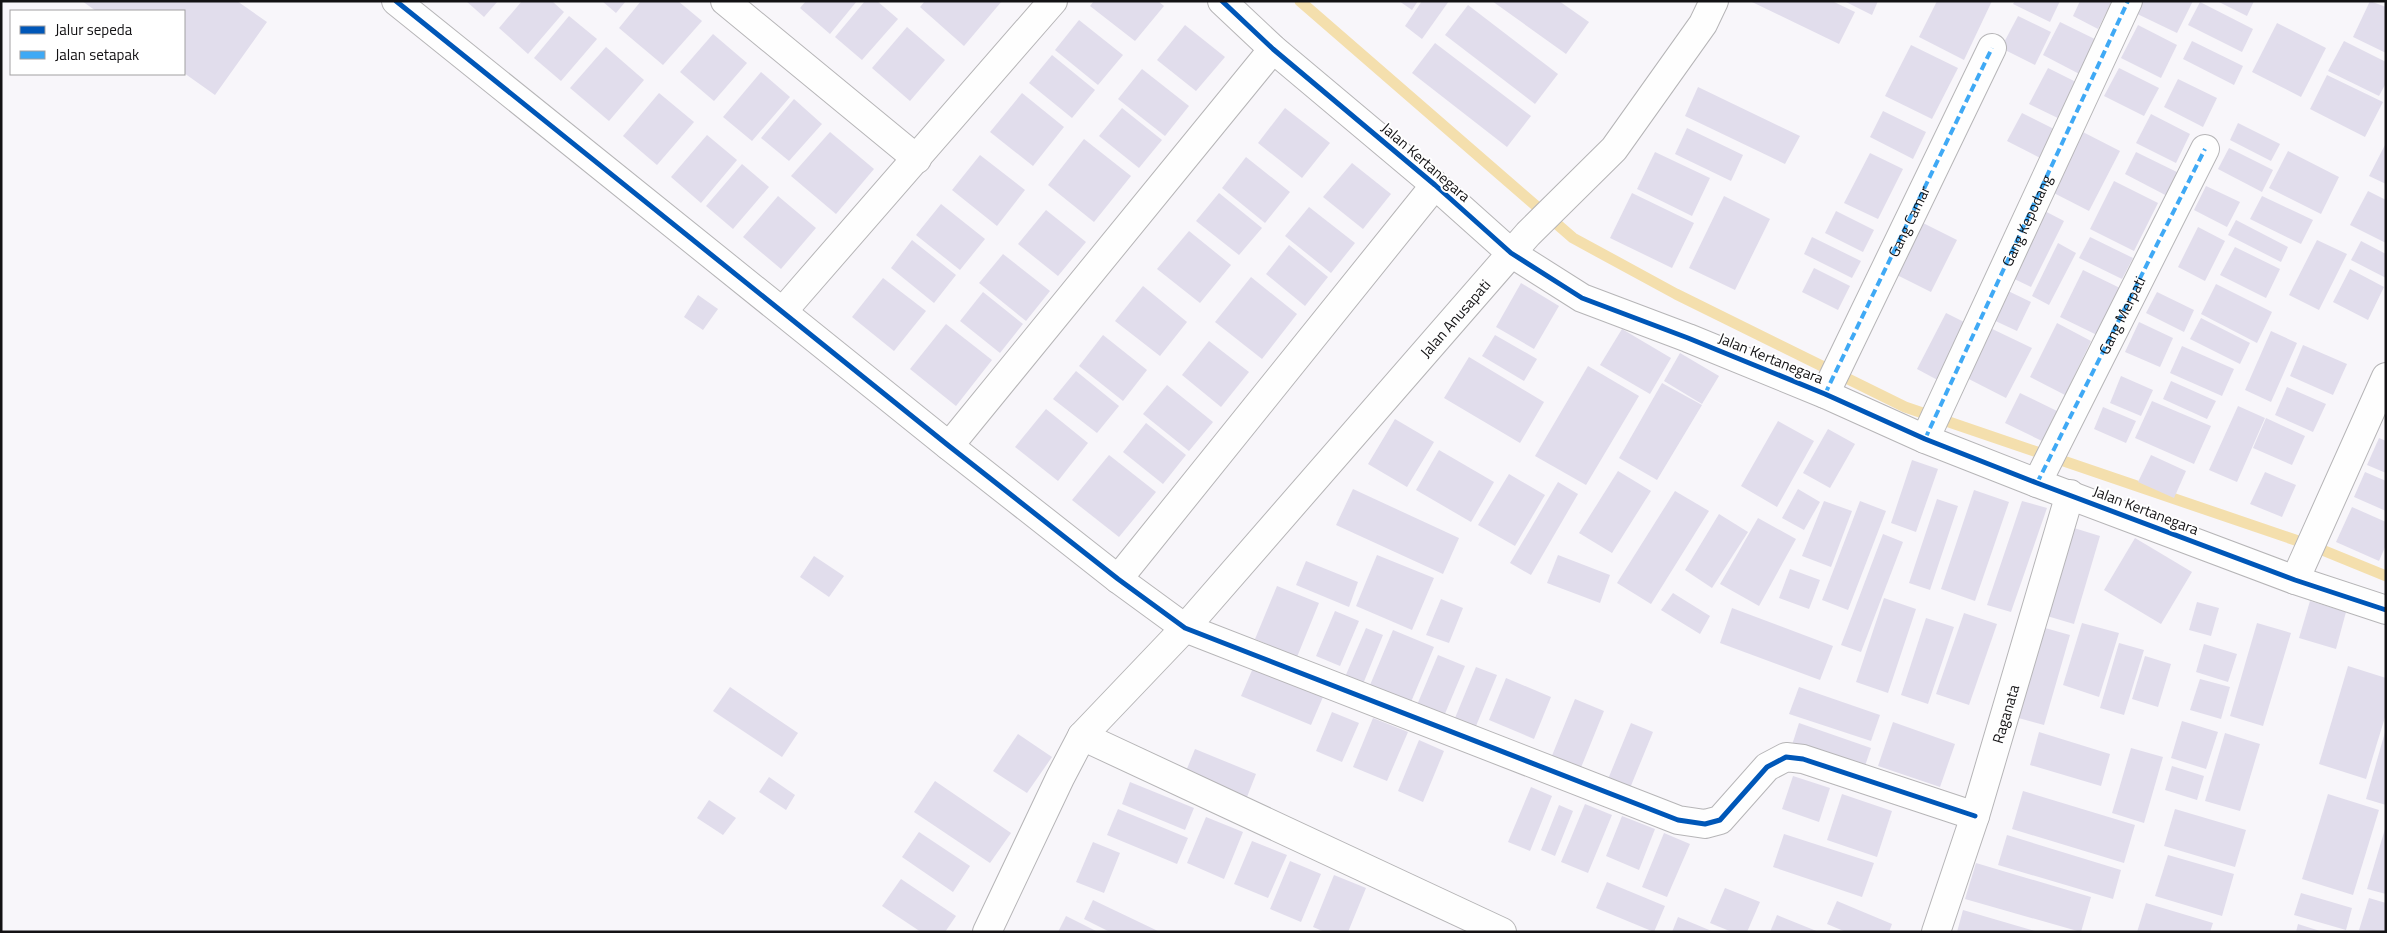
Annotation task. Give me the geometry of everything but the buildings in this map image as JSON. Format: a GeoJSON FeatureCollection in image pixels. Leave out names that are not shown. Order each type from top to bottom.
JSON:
{"type":"FeatureCollection","features":[{"type":"Feature","properties":{"kind":"street"},"geometry":{"type":"LineString","coordinates":[[396,1],[949,446],[1118,579],[1185,628],[1678,820],[1705,824],[1720,820],[1767,767],[1786,758],[1802,759],[1975,816]]}},
{"type":"Feature","properties":{"kind":"street"},"geometry":{"type":"LineString","coordinates":[[725,1],[916,159]]}},
{"type":"Feature","properties":{"kind":"street"},"geometry":{"type":"LineString","coordinates":[[783,311],[1053,1]]}},
{"type":"Feature","properties":{"kind":"street","name":"Jalan Kertanegara"},"geometry":{"type":"LineString","coordinates":[[1222,1],[1274,50],[1435,185],[1519,244],[1582,298],[1688,338],[1831,383],[1932,423],[2041,476],[2070,494],[2298,572],[2386,610]]}},
{"type":"Feature","properties":{"kind":"street","name":"Jalan Anusapati"},"geometry":{"type":"LineString","coordinates":[[987,932],[1082,736],[1185,628],[1519,244],[1614,149],[1703,24],[1714,1]]}},
{"type":"Feature","properties":{"kind":"street","name":"Gang Kepodang"},"geometry":{"type":"LineString","coordinates":[[1932,423],[2128,1]]}},
{"type":"Feature","properties":{"kind":"street","name":"Gang Camar"},"geometry":{"type":"LineString","coordinates":[[1831,383],[1992,48]]}},
{"type":"Feature","properties":{"kind":"street"},"geometry":{"type":"LineString","coordinates":[[949,446],[1274,50]]}},
{"type":"Feature","properties":{"kind":"street","name":"Gang Merpati"},"geometry":{"type":"LineString","coordinates":[[2041,476],[2205,149]]}},
{"type":"Feature","properties":{"kind":"street"},"geometry":{"type":"LineString","coordinates":[[1118,579],[1435,185]]}},
{"type":"Feature","properties":{"kind":"street"},"geometry":{"type":"LineString","coordinates":[[2298,572],[2386,377]]}},
{"type":"Feature","properties":{"kind":"street","name":"Raganata"},"geometry":{"type":"LineString","coordinates":[[1936,932],[1975,816],[2070,494]]}},
{"type":"Feature","properties":{"kind":"street"},"geometry":{"type":"LineString","coordinates":[[1082,736],[1502,932]]}},
{"type":"Feature","properties":{"kind":"waterway"},"geometry":{"type":"LineString","coordinates":[[1300,1],[1573,238],[1676,294],[1905,407],[2310,545],[2386,576]]}},
{"type":"Feature","properties":{"kind":"marked path"},"geometry":{"type":"LineString","coordinates":[[1925,439],[2128,1]]}},
{"type":"Feature","properties":{"kind":"marked path"},"geometry":{"type":"LineString","coordinates":[[1825,394],[1992,48]]}},
{"type":"Feature","properties":{"kind":"marked path"},"geometry":{"type":"LineString","coordinates":[[2037,483],[2205,149]]}},
{"type":"Feature","properties":{"kind":"cycle path"},"geometry":{"type":"LineString","coordinates":[[396,1],[949,446],[1118,579],[1185,628],[1678,820],[1705,824],[1720,820],[1767,767],[1786,757],[1803,759],[1975,816]]}},
{"type":"Feature","properties":{"kind":"cycle path"},"geometry":{"type":"LineString","coordinates":[[1222,1],[1273,49],[1435,185],[1511,253],[1582,298],[1688,338],[1825,394],[1925,439],[2037,483],[2295,580],[2386,610]]}}]}
